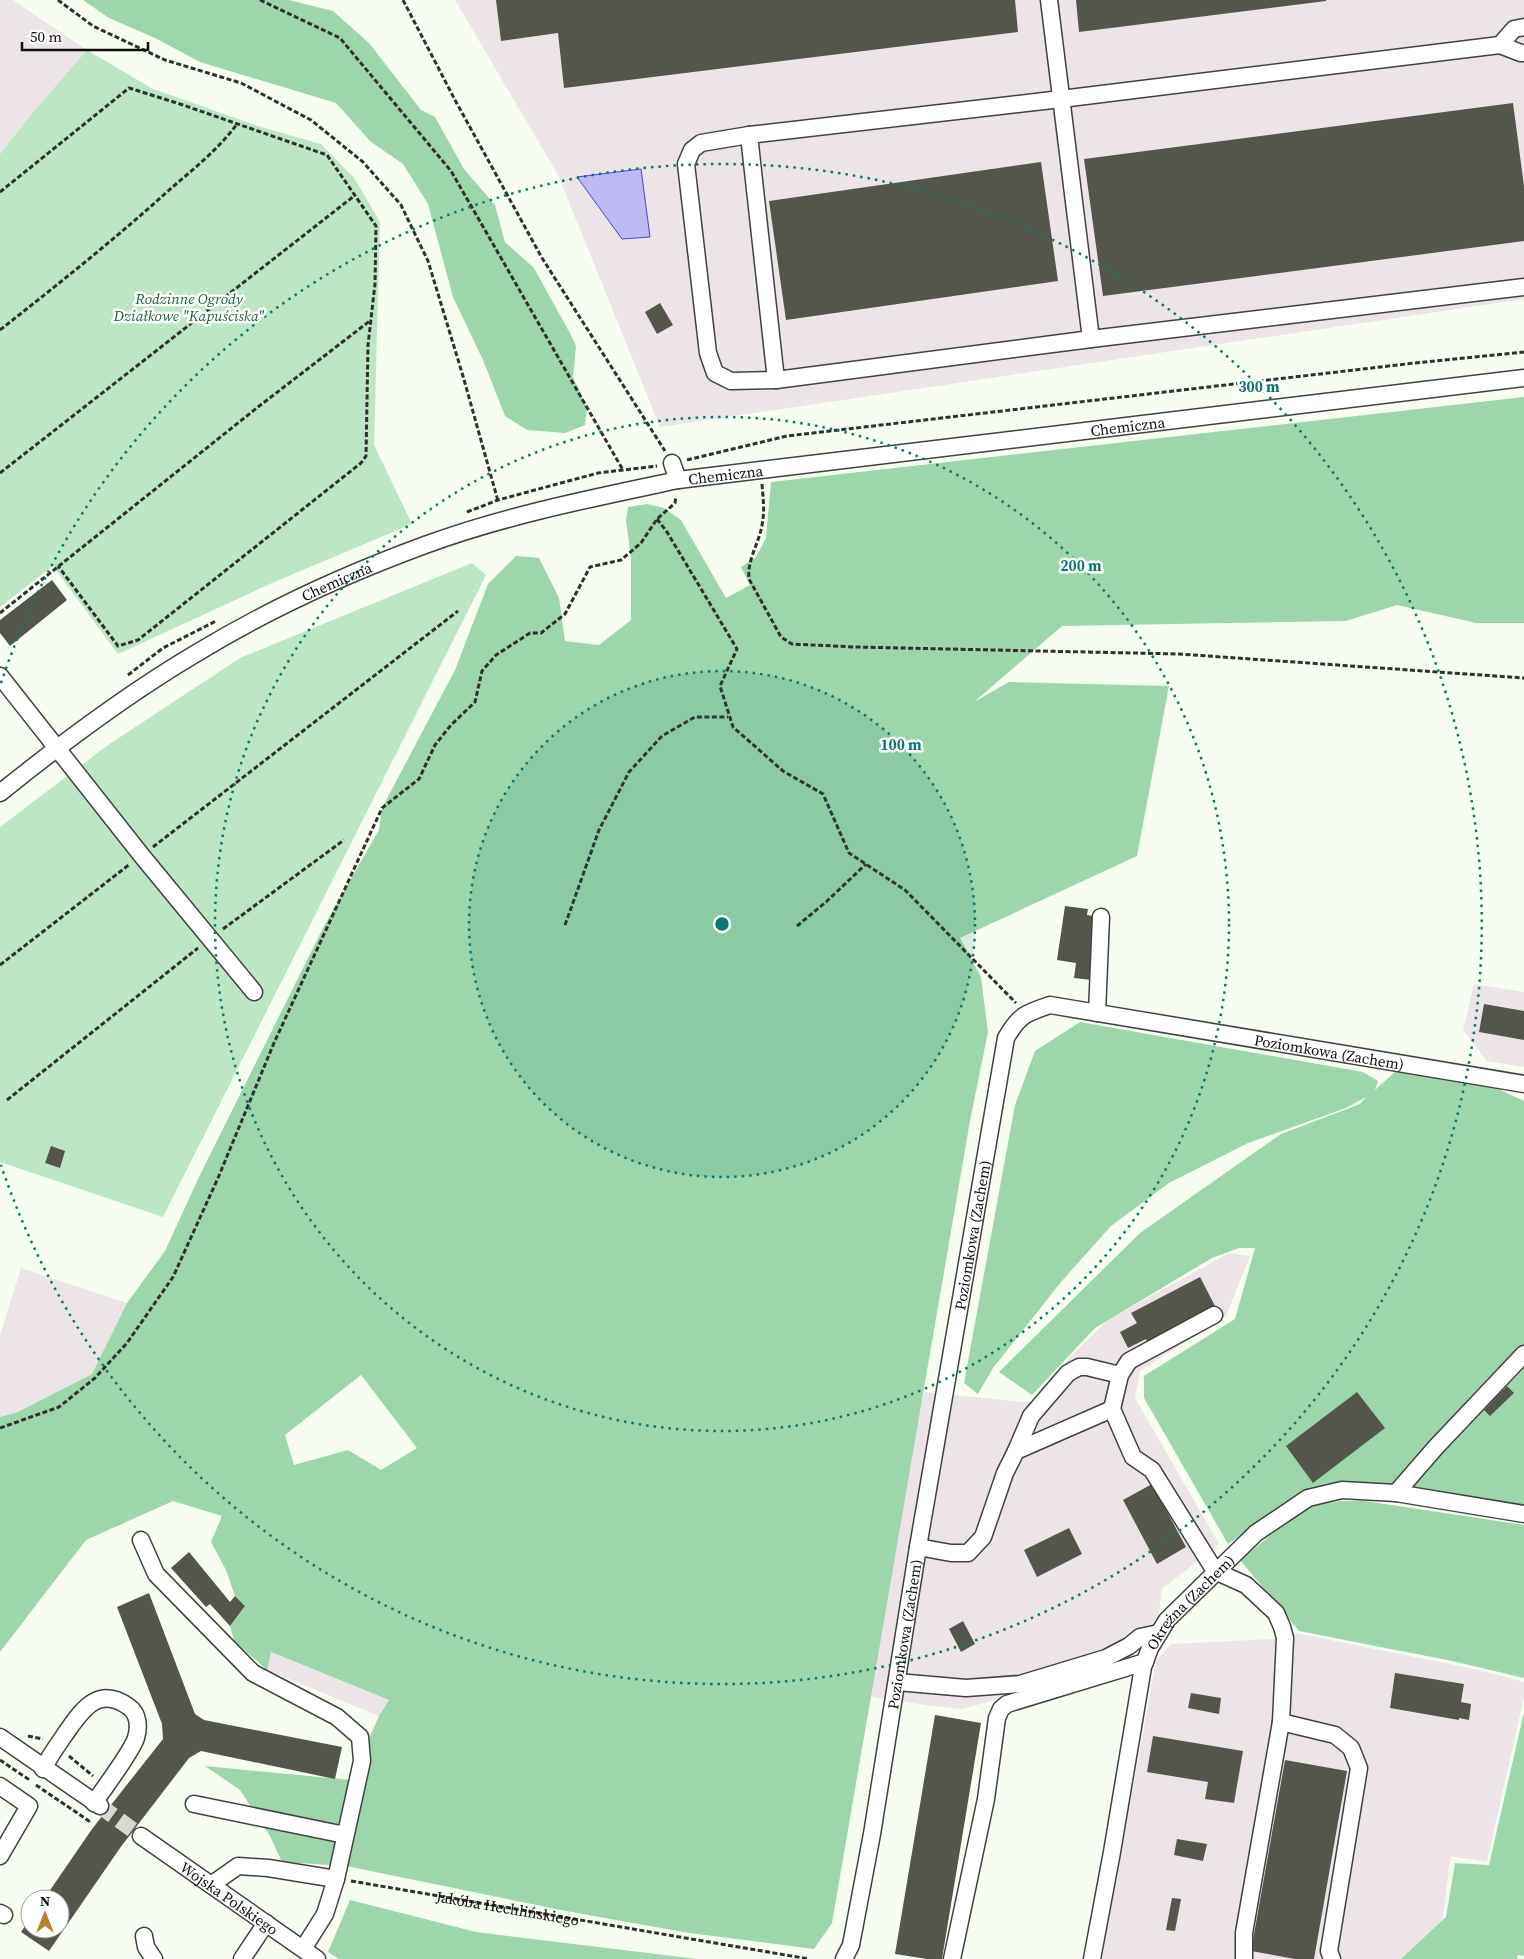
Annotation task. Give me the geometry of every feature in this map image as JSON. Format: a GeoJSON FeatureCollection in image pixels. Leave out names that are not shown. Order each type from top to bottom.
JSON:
{"type":"FeatureCollection","features":[{"type":"Feature","properties":{"kind":"street"},"geometry":{"type":"LineString","coordinates":[[1049,0],[1090,339]]}},
{"type":"Feature","properties":{"kind":"street"},"geometry":{"type":"LineString","coordinates":[[1500,46],[1514,29],[1524,28]]}},
{"type":"Feature","properties":{"kind":"street"},"geometry":{"type":"LineString","coordinates":[[1523,55],[1500,46],[749,135],[701,143],[692,150],[686,164],[708,353],[716,373],[731,381],[776,380],[1090,339],[1524,287]]}},
{"type":"Feature","properties":{"kind":"street"},"geometry":{"type":"LineString","coordinates":[[749,135],[776,380]]}},
{"type":"Feature","properties":{"kind":"street","name":"Chemiczna"},"geometry":{"type":"LineString","coordinates":[[0,793],[57,748],[126,698],[194,654],[269,613],[345,578],[424,545],[502,521],[678,480],[1524,378]]}},
{"type":"Feature","properties":{"kind":"street"},"geometry":{"type":"LineString","coordinates":[[672,464],[678,480]]}},
{"type":"Feature","properties":{"kind":"street"},"geometry":{"type":"LineString","coordinates":[[0,676],[142,856],[254,992]]}},
{"type":"Feature","properties":{"kind":"street"},"geometry":{"type":"LineString","coordinates":[[1097,1013],[1101,917]]}},
{"type":"Feature","properties":{"kind":"street","name":"Poziomkowa (Zachem)"},"geometry":{"type":"LineString","coordinates":[[844,1959],[851,1945],[872,1834],[918,1548],[1006,1038],[1016,1022],[1029,1012],[1050,1006],[1524,1084]]}},
{"type":"Feature","properties":{"kind":"street"},"geometry":{"type":"LineString","coordinates":[[1214,1315],[1129,1361],[1120,1375],[1112,1409],[1133,1457],[1152,1470],[1215,1571],[1246,1585],[1276,1613],[1285,1638],[1281,1722],[1244,1933],[1244,1959]]}},
{"type":"Feature","properties":{"kind":"street"},"geometry":{"type":"LineString","coordinates":[[1396,1493],[1436,1446],[1524,1354]]}},
{"type":"Feature","properties":{"kind":"street"},"geometry":{"type":"LineString","coordinates":[[918,1548],[951,1553],[968,1553],[983,1537],[1005,1473],[1031,1416],[1068,1373],[1079,1367],[1087,1367],[1120,1375]]}},
{"type":"Feature","properties":{"kind":"street"},"geometry":{"type":"LineString","coordinates":[[1016,1451],[1112,1409]]}},
{"type":"Feature","properties":{"kind":"street","name":"Okrężna (Zachem)"},"geometry":{"type":"LineString","coordinates":[[1092,1959],[1145,1662],[1150,1648],[1167,1620],[1256,1532],[1308,1498],[1342,1490],[1396,1493],[1524,1514]]}},
{"type":"Feature","properties":{"kind":"street"},"geometry":{"type":"LineString","coordinates":[[141,1540],[156,1574],[253,1673],[337,1717],[360,1737],[362,1761],[336,1879],[325,1914],[303,1949]]}},
{"type":"Feature","properties":{"kind":"street"},"geometry":{"type":"LineString","coordinates":[[897,1682],[966,1688],[1020,1684],[1106,1658],[1129,1646],[1140,1636],[1159,1633]]}},
{"type":"Feature","properties":{"kind":"street"},"geometry":{"type":"LineString","coordinates":[[952,1959],[986,1799],[997,1718],[1001,1709],[1007,1704],[1145,1662]]}},
{"type":"Feature","properties":{"kind":"street"},"geometry":{"type":"LineString","coordinates":[[0,1737],[44,1768],[97,1804],[135,1741],[139,1725],[131,1709],[117,1699],[100,1699],[83,1709],[55,1746],[44,1768]]}},
{"type":"Feature","properties":{"kind":"street"},"geometry":{"type":"LineString","coordinates":[[1281,1722],[1335,1736],[1351,1748],[1359,1768],[1329,1951],[1332,1959]]}},
{"type":"Feature","properties":{"kind":"street"},"geometry":{"type":"LineString","coordinates":[[0,1786],[30,1806],[0,1856]]}},
{"type":"Feature","properties":{"kind":"street"},"geometry":{"type":"LineString","coordinates":[[194,1804],[345,1835]]}},
{"type":"Feature","properties":{"kind":"street","name":"Wojska Polskiego"},"geometry":{"type":"LineString","coordinates":[[141,1836],[317,1959]]}},
{"type":"Feature","properties":{"kind":"street"},"geometry":{"type":"LineString","coordinates":[[211,1885],[238,1866],[268,1868],[336,1879]]}},
{"type":"Feature","properties":{"kind":"street"},"geometry":{"type":"LineString","coordinates":[[242,1959],[266,1923]]}},
{"type":"Feature","properties":{"kind":"street"},"geometry":{"type":"LineString","coordinates":[[144,1936],[146,1947],[154,1959]]}},
{"type":"Feature","properties":{"kind":"path"},"geometry":{"type":"LineString","coordinates":[[58,0],[101,30],[165,60],[240,83],[311,120],[363,162],[401,205],[428,261],[463,376],[498,500],[502,521]]}},
{"type":"Feature","properties":{"kind":"path"},"geometry":{"type":"LineString","coordinates":[[260,0],[340,38],[451,171],[623,470]]}},
{"type":"Feature","properties":{"kind":"path"},"geometry":{"type":"LineString","coordinates":[[403,0],[455,100],[542,258],[672,464],[786,436],[1524,352]]}},
{"type":"Feature","properties":{"kind":"path"},"geometry":{"type":"LineString","coordinates":[[0,192],[129,88],[327,155],[376,226],[375,284],[368,345],[366,456],[361,463],[138,640],[118,646],[58,566]]}},
{"type":"Feature","properties":{"kind":"path"},"geometry":{"type":"LineString","coordinates":[[0,330],[152,206],[226,138],[237,124]]}},
{"type":"Feature","properties":{"kind":"path"},"geometry":{"type":"LineString","coordinates":[[0,473],[354,196]]}},
{"type":"Feature","properties":{"kind":"path"},"geometry":{"type":"LineString","coordinates":[[0,613],[258,406],[372,319]]}},
{"type":"Feature","properties":{"kind":"path"},"geometry":{"type":"LineString","coordinates":[[760,470],[764,507],[762,527],[750,561],[749,579],[781,637],[792,644],[1178,654],[1524,678]]}},
{"type":"Feature","properties":{"kind":"path"},"geometry":{"type":"LineString","coordinates":[[0,1428],[59,1407],[95,1378],[127,1342],[173,1277],[218,1178],[278,1034],[382,808],[419,779],[435,745],[451,725],[475,702],[482,671],[496,655],[530,633],[541,633],[565,614],[590,567],[621,560],[641,543],[657,519],[675,503],[678,480]]}},
{"type":"Feature","properties":{"kind":"path"},"geometry":{"type":"LineString","coordinates":[[657,519],[667,532],[737,650],[720,686],[733,727],[783,771],[823,794],[849,853],[905,890],[1012,1001],[1029,1012]]}},
{"type":"Feature","properties":{"kind":"path"},"geometry":{"type":"LineString","coordinates":[[0,964],[458,611]]}},
{"type":"Feature","properties":{"kind":"path"},"geometry":{"type":"LineString","coordinates":[[565,925],[599,830],[629,772],[662,736],[695,717],[728,716]]}},
{"type":"Feature","properties":{"kind":"path"},"geometry":{"type":"LineString","coordinates":[[7,1100],[210,938],[344,840]]}},
{"type":"Feature","properties":{"kind":"path"},"geometry":{"type":"LineString","coordinates":[[796,926],[826,902],[866,864]]}},
{"type":"Feature","properties":{"kind":"path","name":"Jakóba Hechlińskiego"},"geometry":{"type":"LineString","coordinates":[[336,1879],[808,1959]]}},
{"type":"Feature","properties":{"kind":"shaded area"},"geometry":{"type":"Polygon","coordinates":[[[0,0],[13,0],[87,50],[33,112],[0,154],[0,0]]]}},
{"type":"Feature","properties":{"kind":"shaded area"},"geometry":{"type":"Polygon","coordinates":[[[455,0],[1524,0],[1524,299],[660,427],[558,175],[455,0]]]}},
{"type":"Feature","properties":{"kind":"shaded area"},"geometry":{"type":"Polygon","coordinates":[[[641,169],[650,237],[622,239],[577,177],[641,169]]]}},
{"type":"Feature","properties":{"kind":"shaded area"},"geometry":{"type":"Polygon","coordinates":[[[1474,984],[1524,992],[1524,1067],[1487,1061],[1463,1030],[1474,984]]]}},
{"type":"Feature","properties":{"kind":"shaded area"},"geometry":{"type":"Polygon","coordinates":[[[1229,1253],[1250,1256],[1226,1316],[1140,1371],[1135,1398],[1219,1544],[1162,1589],[1158,1620],[1135,1654],[1013,1695],[962,1709],[860,1695],[924,1392],[1033,1403],[1071,1356],[1108,1320],[1229,1253]]]}},
{"type":"Feature","properties":{"kind":"shaded area"},"geometry":{"type":"Polygon","coordinates":[[[21,1268],[127,1303],[92,1374],[18,1412],[0,1417],[0,1335],[21,1268]]]}},
{"type":"Feature","properties":{"kind":"shaded area"},"geometry":{"type":"Polygon","coordinates":[[[1296,1633],[1479,1670],[1524,1682],[1524,1697],[1487,1862],[1451,1856],[1437,1959],[1102,1959],[1156,1660],[1171,1644],[1273,1639],[1296,1633]]]}},
{"type":"Feature","properties":{"kind":"shaded area"},"geometry":{"type":"Polygon","coordinates":[[[270,1652],[389,1700],[379,1716],[267,1670],[270,1652]]]}},
{"type":"Feature","properties":{"kind":"green space"},"geometry":{"type":"Polygon","coordinates":[[[83,0],[289,0],[333,11],[369,43],[421,110],[435,117],[464,169],[495,205],[505,242],[534,268],[576,346],[573,377],[587,407],[585,425],[565,433],[527,430],[505,416],[483,360],[453,297],[428,204],[403,164],[371,142],[336,103],[200,62],[155,38],[109,18],[83,0]]]}},
{"type":"Feature","properties":{"kind":"green space","name":"Rodzinne Ogrody Działkowe \"Kapuściska\""},"geometry":{"type":"Polygon","coordinates":[[[87,50],[153,89],[261,127],[321,144],[355,179],[380,222],[374,445],[412,524],[272,583],[118,654],[53,566],[0,607],[0,154],[33,112],[87,50]]]}},
{"type":"Feature","properties":{"kind":"green space"},"geometry":{"type":"Polygon","coordinates":[[[1524,397],[1524,623],[1476,623],[1397,605],[1346,621],[1062,626],[974,702],[1009,682],[1169,686],[1137,856],[960,938],[981,977],[988,1032],[970,1121],[832,1923],[814,1949],[689,1933],[566,1911],[346,1866],[282,1862],[270,1836],[240,1790],[205,1766],[351,1780],[379,1716],[389,1700],[271,1652],[267,1670],[234,1641],[230,1626],[245,1606],[235,1596],[226,1570],[211,1542],[222,1516],[173,1501],[86,1540],[0,1652],[0,1417],[18,1412],[92,1374],[127,1303],[165,1251],[199,1177],[324,926],[379,830],[382,808],[455,670],[488,584],[516,556],[539,558],[559,598],[565,641],[599,645],[631,620],[631,558],[626,520],[628,507],[647,504],[664,508],[681,520],[726,598],[750,585],[741,567],[756,557],[766,538],[771,482],[1524,397]],[[361,1375],[285,1435],[294,1465],[348,1450],[381,1470],[417,1448],[361,1375]]]}},
{"type":"Feature","properties":{"kind":"green space"},"geometry":{"type":"Polygon","coordinates":[[[472,563],[486,575],[163,1217],[0,1162],[0,827],[108,745],[240,658],[472,563]]]}},
{"type":"Feature","properties":{"kind":"green space"},"geometry":{"type":"Polygon","coordinates":[[[1080,1022],[1363,1072],[1378,1081],[1375,1090],[1396,1071],[1490,1085],[1524,1101],[1524,1507],[1337,1483],[1282,1507],[1228,1544],[1144,1398],[1144,1376],[1235,1319],[1255,1248],[1239,1248],[1212,1258],[1095,1328],[1032,1395],[999,1372],[1140,1233],[1281,1134],[1360,1104],[1366,1097],[1346,1108],[1248,1143],[1169,1183],[1111,1226],[1061,1282],[993,1368],[978,1394],[964,1383],[1015,1105],[1035,1051],[1080,1022]]]}},
{"type":"Feature","properties":{"kind":"green space"},"geometry":{"type":"Polygon","coordinates":[[[1340,1501],[1365,1501],[1524,1525],[1524,1678],[1452,1661],[1299,1631],[1240,1560],[1289,1520],[1311,1506],[1340,1501]]]}},
{"type":"Feature","properties":{"kind":"green space"},"geometry":{"type":"Polygon","coordinates":[[[1524,1712],[1524,1956],[1518,1955],[1517,1959],[1401,1959],[1446,1917],[1455,1863],[1489,1865],[1524,1712]]]}},
{"type":"Feature","properties":{"kind":"green space"},"geometry":{"type":"Polygon","coordinates":[[[350,1900],[476,1932],[697,1959],[339,1959],[328,1952],[350,1900]]]}},
{"type":"Feature","properties":{"kind":"building"},"geometry":{"type":"Polygon","coordinates":[[[496,0],[1015,0],[1018,32],[564,88],[558,33],[501,41],[496,0]]]}},
{"type":"Feature","properties":{"kind":"building"},"geometry":{"type":"Polygon","coordinates":[[[1076,0],[1326,0],[1326,1],[1079,32],[1076,0]]]}},
{"type":"Feature","properties":{"kind":"building"},"geometry":{"type":"Polygon","coordinates":[[[1513,103],[1524,186],[1524,241],[1103,296],[1084,159],[1513,103]]]}},
{"type":"Feature","properties":{"kind":"building"},"geometry":{"type":"Polygon","coordinates":[[[1041,162],[1058,281],[786,320],[769,201],[1041,162]]]}},
{"type":"Feature","properties":{"kind":"building"},"geometry":{"type":"Polygon","coordinates":[[[660,303],[673,325],[657,334],[645,312],[660,303]]]}},
{"type":"Feature","properties":{"kind":"building"},"geometry":{"type":"Polygon","coordinates":[[[52,580],[67,600],[10,646],[0,633],[0,620],[52,580]]]}},
{"type":"Feature","properties":{"kind":"building"},"geometry":{"type":"Polygon","coordinates":[[[1065,906],[1088,909],[1087,915],[1101,917],[1092,980],[1074,978],[1076,963],[1057,960],[1065,906]]]}},
{"type":"Feature","properties":{"kind":"building"},"geometry":{"type":"Polygon","coordinates":[[[1484,1004],[1524,1011],[1524,1040],[1479,1032],[1484,1004]]]}},
{"type":"Feature","properties":{"kind":"building"},"geometry":{"type":"Polygon","coordinates":[[[51,1146],[65,1151],[60,1168],[45,1163],[51,1146]]]}},
{"type":"Feature","properties":{"kind":"building"},"geometry":{"type":"Polygon","coordinates":[[[1200,1277],[1215,1306],[1147,1342],[1146,1339],[1128,1348],[1120,1332],[1137,1323],[1131,1313],[1200,1277]]]}},
{"type":"Feature","properties":{"kind":"building"},"geometry":{"type":"Polygon","coordinates":[[[1507,1386],[1514,1393],[1490,1416],[1484,1410],[1507,1386]]]}},
{"type":"Feature","properties":{"kind":"building"},"geometry":{"type":"Polygon","coordinates":[[[1357,1392],[1385,1428],[1313,1483],[1286,1446],[1357,1392]]]}},
{"type":"Feature","properties":{"kind":"building"},"geometry":{"type":"Polygon","coordinates":[[[1152,1484],[1186,1547],[1157,1564],[1123,1500],[1152,1484]]]}},
{"type":"Feature","properties":{"kind":"building"},"geometry":{"type":"Polygon","coordinates":[[[1069,1528],[1082,1554],[1037,1577],[1024,1550],[1069,1528]]]}},
{"type":"Feature","properties":{"kind":"building"},"geometry":{"type":"Polygon","coordinates":[[[189,1552],[230,1602],[235,1596],[245,1606],[230,1626],[210,1604],[206,1607],[171,1568],[189,1552]]]}},
{"type":"Feature","properties":{"kind":"building"},"geometry":{"type":"Polygon","coordinates":[[[149,1593],[195,1714],[204,1720],[342,1747],[335,1779],[201,1751],[189,1758],[120,1848],[70,1921],[70,1889],[51,1889],[92,1829],[163,1739],[162,1724],[117,1607],[149,1593]]]}},
{"type":"Feature","properties":{"kind":"building"},"geometry":{"type":"Polygon","coordinates":[[[963,1621],[975,1644],[961,1652],[949,1629],[963,1621]]]}},
{"type":"Feature","properties":{"kind":"building"},"geometry":{"type":"Polygon","coordinates":[[[1395,1673],[1464,1684],[1461,1702],[1471,1704],[1469,1720],[1459,1718],[1459,1720],[1390,1708],[1395,1673]]]}},
{"type":"Feature","properties":{"kind":"building"},"geometry":{"type":"Polygon","coordinates":[[[1191,1693],[1221,1698],[1219,1714],[1188,1708],[1191,1693]]]}},
{"type":"Feature","properties":{"kind":"building"},"geometry":{"type":"Polygon","coordinates":[[[935,1715],[981,1723],[942,1959],[927,1959],[895,1954],[935,1715]]]}},
{"type":"Feature","properties":{"kind":"building"},"geometry":{"type":"Polygon","coordinates":[[[1153,1736],[1243,1751],[1234,1803],[1205,1799],[1208,1782],[1147,1772],[1153,1736]]]}},
{"type":"Feature","properties":{"kind":"building"},"geometry":{"type":"Polygon","coordinates":[[[1285,1760],[1347,1771],[1314,1959],[1295,1959],[1251,1951],[1285,1760]]]}},
{"type":"Feature","properties":{"kind":"building"},"geometry":{"type":"Polygon","coordinates":[[[1177,1839],[1207,1844],[1203,1861],[1174,1855],[1177,1839]]]}},
{"type":"Feature","properties":{"kind":"building"},"geometry":{"type":"Polygon","coordinates":[[[1172,1898],[1181,1899],[1175,1931],[1166,1930],[1172,1898]]]}},
{"type":"Feature","properties":{"kind":"building"},"geometry":{"type":"Polygon","coordinates":[[[31,1939],[57,1939],[49,1951],[31,1939]]]}},
{"type":"Feature","properties":{"kind":"tunnel"},"geometry":{"type":"LineString","coordinates":[[100,1806],[141,1836]]}}]}
